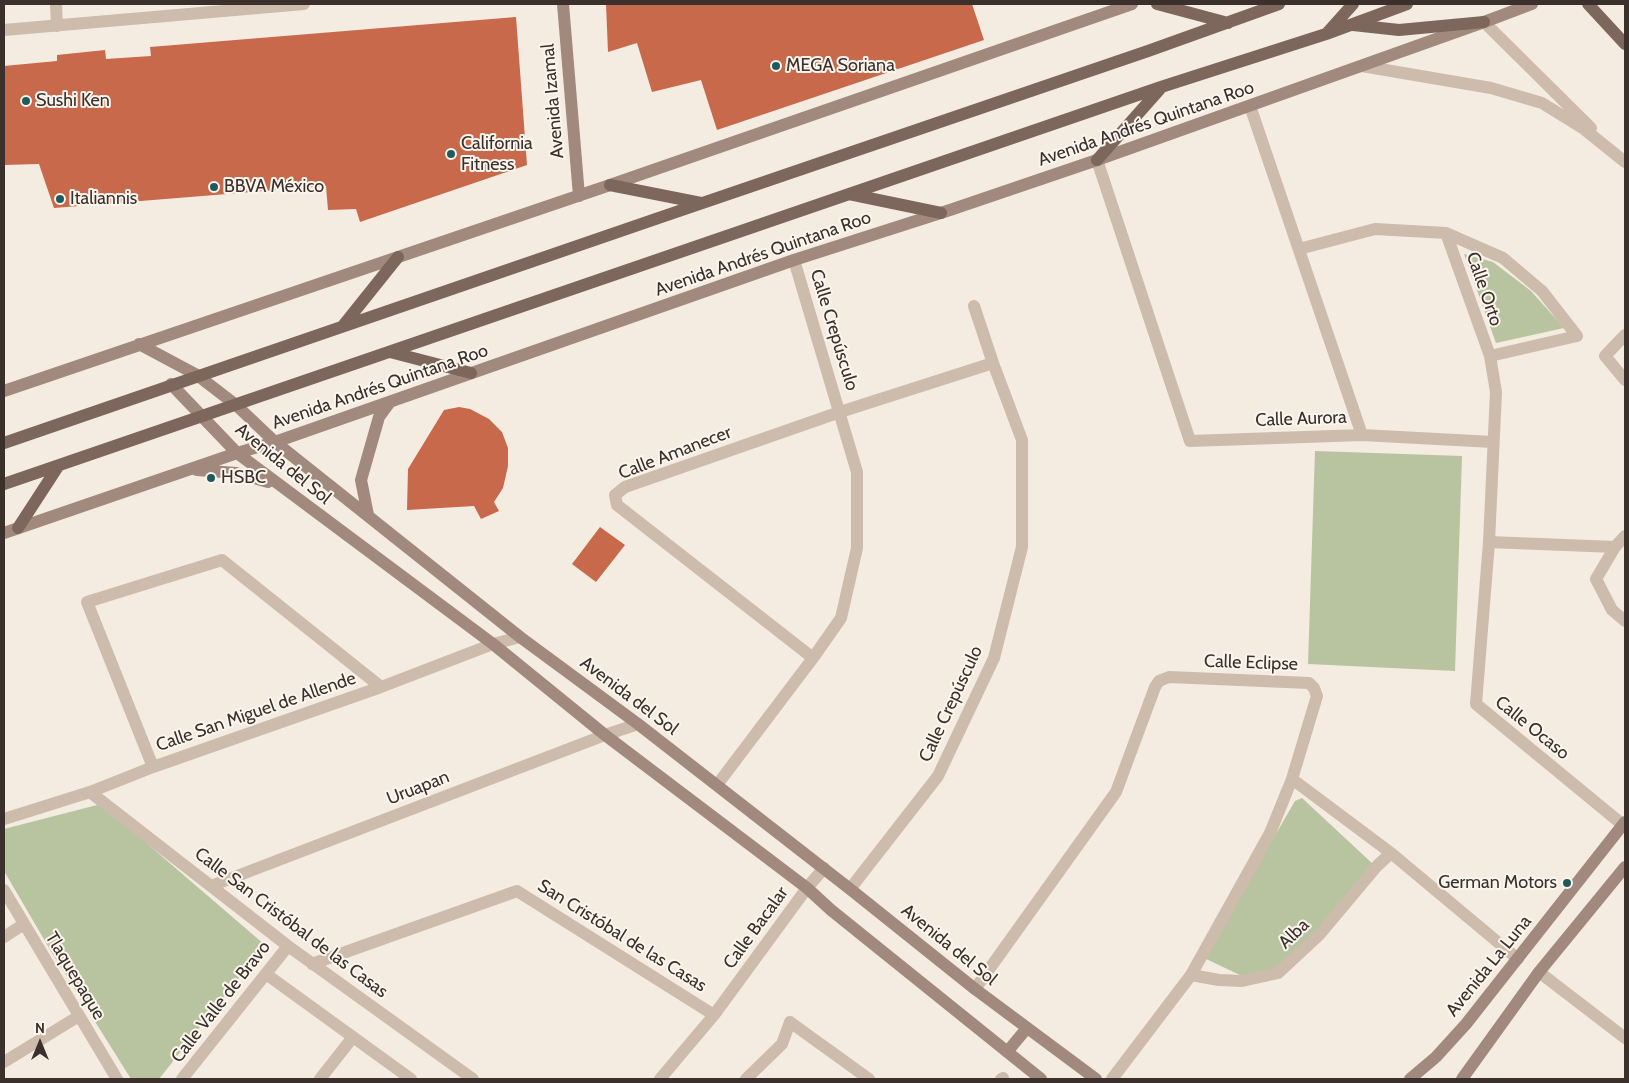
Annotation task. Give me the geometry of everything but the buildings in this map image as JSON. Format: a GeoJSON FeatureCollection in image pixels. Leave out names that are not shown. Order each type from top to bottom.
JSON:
{"type":"FeatureCollection","features":[{"type":"Feature","properties":{"kind":"main road"},"geometry":{"type":"LineString","coordinates":[[1157,4],[1228,23]]}},
{"type":"Feature","properties":{"kind":"main road"},"geometry":{"type":"LineString","coordinates":[[4,443],[197,375],[703,204],[1279,4]]}},
{"type":"Feature","properties":{"kind":"main road"},"geometry":{"type":"LineString","coordinates":[[1326,34],[1353,4]]}},
{"type":"Feature","properties":{"kind":"main road","name":"Avenida Andrés Quintana Roo"},"geometry":{"type":"LineString","coordinates":[[4,484],[1161,87],[1326,34],[1407,4]]}},
{"type":"Feature","properties":{"kind":"main road"},"geometry":{"type":"LineString","coordinates":[[1588,4],[1625,44]]}},
{"type":"Feature","properties":{"kind":"main road"},"geometry":{"type":"LineString","coordinates":[[1350,25],[1399,30],[1484,22]]}},
{"type":"Feature","properties":{"kind":"main road"},"geometry":{"type":"LineString","coordinates":[[1097,160],[1161,87]]}},
{"type":"Feature","properties":{"kind":"main road"},"geometry":{"type":"LineString","coordinates":[[610,185],[703,204]]}},
{"type":"Feature","properties":{"kind":"main road"},"geometry":{"type":"LineString","coordinates":[[850,194],[940,213]]}},
{"type":"Feature","properties":{"kind":"main road"},"geometry":{"type":"LineString","coordinates":[[342,327],[398,257]]}},
{"type":"Feature","properties":{"kind":"main road"},"geometry":{"type":"LineString","coordinates":[[390,352],[471,374]]}},
{"type":"Feature","properties":{"kind":"main road"},"geometry":{"type":"LineString","coordinates":[[18,528],[59,466]]}},
{"type":"Feature","properties":{"kind":"street"},"geometry":{"type":"LineString","coordinates":[[56,4],[57,26]]}},
{"type":"Feature","properties":{"kind":"street"},"geometry":{"type":"LineString","coordinates":[[4,30],[304,4]]}},
{"type":"Feature","properties":{"kind":"street","name":"Avenida Izamal"},"geometry":{"type":"LineString","coordinates":[[563,4],[579,196]]}},
{"type":"Feature","properties":{"kind":"street"},"geometry":{"type":"LineString","coordinates":[[4,391],[579,196],[1132,4]]}},
{"type":"Feature","properties":{"kind":"street","name":"Avenida Andrés Quintana Roo"},"geometry":{"type":"LineString","coordinates":[[4,533],[237,453],[275,442],[794,260],[1097,160],[1532,4]]}},
{"type":"Feature","properties":{"kind":"street"},"geometry":{"type":"LineString","coordinates":[[1484,22],[1625,162]]}},
{"type":"Feature","properties":{"kind":"street"},"geometry":{"type":"LineString","coordinates":[[1362,66],[1491,88],[1542,103],[1584,130],[1625,162]]}},
{"type":"Feature","properties":{"kind":"street","name":"Calle Aurora"},"geometry":{"type":"LineString","coordinates":[[1097,160],[1190,441],[1362,434],[1250,106]]}},
{"type":"Feature","properties":{"kind":"street","name":"Calle Orto"},"geometry":{"type":"LineString","coordinates":[[1299,249],[1375,229],[1446,234],[1504,258],[1542,292],[1577,336],[1490,356]]}},
{"type":"Feature","properties":{"kind":"street","name":"Calle Orto"},"geometry":{"type":"LineString","coordinates":[[1446,234],[1490,356],[1496,392],[1493,442]]}},
{"type":"Feature","properties":{"kind":"street","name":"Calle Crepúsculo"},"geometry":{"type":"LineString","coordinates":[[717,785],[841,618],[857,548],[857,472],[794,260]]}},
{"type":"Feature","properties":{"kind":"street","name":"Calle Crepúsculo"},"geometry":{"type":"LineString","coordinates":[[850,889],[938,776],[994,658],[1022,547],[1022,440],[974,306]]}},
{"type":"Feature","properties":{"kind":"street"},"geometry":{"type":"LineString","coordinates":[[1625,335],[1605,356],[1625,380]]}},
{"type":"Feature","properties":{"kind":"street","name":"Avenida del Sol"},"geometry":{"type":"LineString","coordinates":[[139,344],[197,375],[236,405],[275,442],[520,637],[638,724],[824,868],[975,989],[1096,1079]]}},
{"type":"Feature","properties":{"kind":"street","name":"Calle Amanecer"},"geometry":{"type":"LineString","coordinates":[[813,658],[617,505],[616,495],[625,488],[840,412],[993,363]]}},
{"type":"Feature","properties":{"kind":"street","name":"Avenida del Sol"},"geometry":{"type":"LineString","coordinates":[[171,384],[237,453],[494,644],[605,735],[807,888],[831,910],[1041,1079]]}},
{"type":"Feature","properties":{"kind":"street"},"geometry":{"type":"LineString","coordinates":[[368,515],[361,480],[379,417],[390,402]]}},
{"type":"Feature","properties":{"kind":"street"},"geometry":{"type":"LineString","coordinates":[[1362,434],[1493,442]]}},
{"type":"Feature","properties":{"kind":"street","name":"Calle Ocaso"},"geometry":{"type":"LineString","coordinates":[[1493,442],[1489,542],[1476,704],[1624,824]]}},
{"type":"Feature","properties":{"kind":"street"},"geometry":{"type":"LineString","coordinates":[[190,470],[236,473],[277,484]]}},
{"type":"Feature","properties":{"kind":"street"},"geometry":{"type":"LineString","coordinates":[[1625,536],[1615,547],[1596,579],[1612,610],[1625,621]]}},
{"type":"Feature","properties":{"kind":"street"},"geometry":{"type":"LineString","coordinates":[[1489,542],[1615,547]]}},
{"type":"Feature","properties":{"kind":"street"},"geometry":{"type":"LineString","coordinates":[[153,766],[87,602],[222,560],[381,687]]}},
{"type":"Feature","properties":{"kind":"street","name":"Calle San Miguel de Allende"},"geometry":{"type":"LineString","coordinates":[[4,819],[90,792],[153,766],[381,687],[494,644],[520,637]]}},
{"type":"Feature","properties":{"kind":"street","name":"Calle Eclipse"},"geometry":{"type":"LineString","coordinates":[[975,989],[1116,792],[1155,687],[1159,681],[1168,677],[1309,683],[1314,688],[1317,696],[1292,779],[1270,833],[1191,974],[1112,1079]]}},
{"type":"Feature","properties":{"kind":"street","name":"Uruapan"},"geometry":{"type":"LineString","coordinates":[[211,886],[638,724]]}},
{"type":"Feature","properties":{"kind":"street"},"geometry":{"type":"LineString","coordinates":[[1292,779],[1391,853],[1518,959]]}},
{"type":"Feature","properties":{"kind":"street","name":"Calle San Cristóbal de las Casas"},"geometry":{"type":"LineString","coordinates":[[90,792],[288,946],[472,1079]]}},
{"type":"Feature","properties":{"kind":"street","name":"Avenida La Luna"},"geometry":{"type":"LineString","coordinates":[[1410,1079],[1436,1057],[1466,1024],[1624,824]]}},
{"type":"Feature","properties":{"kind":"street","name":"Alba"},"geometry":{"type":"LineString","coordinates":[[1191,974],[1200,978],[1242,981],[1278,973],[1320,934],[1377,866],[1391,853]]}},
{"type":"Feature","properties":{"kind":"street"},"geometry":{"type":"LineString","coordinates":[[1462,1079],[1539,972],[1625,867]]}},
{"type":"Feature","properties":{"kind":"street","name":"Calle Bacalar"},"geometry":{"type":"LineString","coordinates":[[660,1079],[714,1015],[807,888],[824,868]]}},
{"type":"Feature","properties":{"kind":"street","name":"Tlaquepaque"},"geometry":{"type":"LineString","coordinates":[[4,890],[117,1079]]}},
{"type":"Feature","properties":{"kind":"street","name":"San Cristóbal de las Casas"},"geometry":{"type":"LineString","coordinates":[[312,964],[517,891],[714,1015]]}},
{"type":"Feature","properties":{"kind":"street"},"geometry":{"type":"LineString","coordinates":[[4,937],[24,924]]}},
{"type":"Feature","properties":{"kind":"street","name":"Calle Valle de Bravo"},"geometry":{"type":"LineString","coordinates":[[182,1079],[288,946]]}},
{"type":"Feature","properties":{"kind":"street"},"geometry":{"type":"LineString","coordinates":[[1539,972],[1625,1038]]}},
{"type":"Feature","properties":{"kind":"street"},"geometry":{"type":"LineString","coordinates":[[266,974],[411,1079]]}},
{"type":"Feature","properties":{"kind":"street"},"geometry":{"type":"LineString","coordinates":[[4,1062],[80,1016]]}},
{"type":"Feature","properties":{"kind":"street"},"geometry":{"type":"LineString","coordinates":[[746,1079],[782,1044],[790,1022],[869,1079]]}},
{"type":"Feature","properties":{"kind":"street"},"geometry":{"type":"LineString","coordinates":[[1007,1052],[1027,1028]]}},
{"type":"Feature","properties":{"kind":"street"},"geometry":{"type":"LineString","coordinates":[[320,1079],[353,1037]]}},
{"type":"Feature","properties":{"kind":"green space"},"geometry":{"type":"Polygon","coordinates":[[[1464,254],[1493,262],[1531,291],[1564,328],[1496,343],[1464,254]]]}},
{"type":"Feature","properties":{"kind":"green space"},"geometry":{"type":"Polygon","coordinates":[[[1315,451],[1462,456],[1455,671],[1308,664],[1315,451]]]}},
{"type":"Feature","properties":{"kind":"green space"},"geometry":{"type":"Polygon","coordinates":[[[1302,798],[1374,865],[1319,932],[1277,970],[1242,976],[1204,958],[1295,801],[1302,798]]]}},
{"type":"Feature","properties":{"kind":"green space"},"geometry":{"type":"Polygon","coordinates":[[[101,804],[265,945],[159,1079],[131,1079],[52,953],[4,871],[4,829],[101,804]]]}},
{"type":"Feature","properties":{"kind":"place","name":"MEGA Soriana"},"geometry":{"type":"Point","coordinates":[776,66]}},
{"type":"Feature","properties":{"kind":"place","name":"Sushi Ken"},"geometry":{"type":"Point","coordinates":[26,101]}},
{"type":"Feature","properties":{"kind":"place","name":"California Fitness"},"geometry":{"type":"Point","coordinates":[451,154]}},
{"type":"Feature","properties":{"kind":"place","name":"BBVA México"},"geometry":{"type":"Point","coordinates":[214,187]}},
{"type":"Feature","properties":{"kind":"place","name":"Italiannis"},"geometry":{"type":"Point","coordinates":[60,199]}},
{"type":"Feature","properties":{"kind":"place","name":"HSBC"},"geometry":{"type":"Point","coordinates":[211,478]}},
{"type":"Feature","properties":{"kind":"place","name":"German Motors"},"geometry":{"type":"Point","coordinates":[1567,883]}}]}
